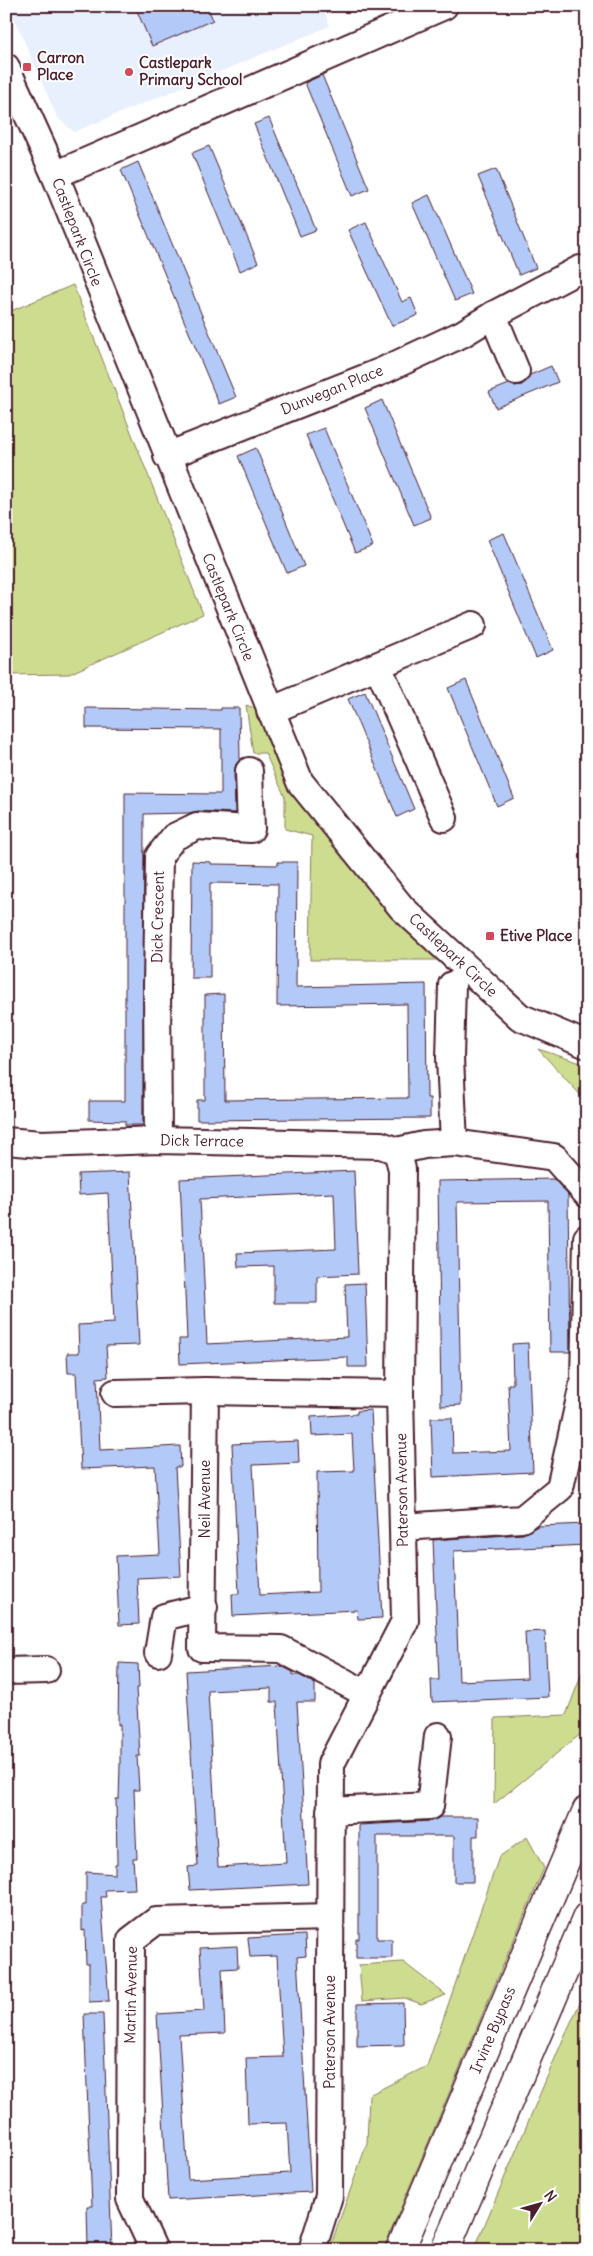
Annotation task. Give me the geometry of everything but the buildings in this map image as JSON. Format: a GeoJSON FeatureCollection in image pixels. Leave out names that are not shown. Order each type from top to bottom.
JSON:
{"type":"FeatureCollection","features":[{"type":"Feature","properties":{"kind":"highway","name":"Irvine Bypass"},"geometry":{"type":"LineString","coordinates":[[400,2250],[587,1810]]}},
{"type":"Feature","properties":{"kind":"highway"},"geometry":{"type":"LineString","coordinates":[[445,2250],[587,1917]]}},
{"type":"Feature","properties":{"kind":"street"},"geometry":{"type":"LineString","coordinates":[[55,175],[444,6]]}},
{"type":"Feature","properties":{"kind":"street","name":"Castlepark Circle"},"geometry":{"type":"LineString","coordinates":[[6,67],[55,175],[300,782],[402,908],[520,1017],[587,1045]]}},
{"type":"Feature","properties":{"kind":"street","name":"Dunvegan Place"},"geometry":{"type":"LineString","coordinates":[[167,456],[380,372],[462,334],[493,315],[580,269]]}},
{"type":"Feature","properties":{"kind":"street"},"geometry":{"type":"LineString","coordinates":[[493,315],[516,371]]}},
{"type":"Feature","properties":{"kind":"street"},"geometry":{"type":"LineString","coordinates":[[270,711],[474,625]]}},
{"type":"Feature","properties":{"kind":"street"},"geometry":{"type":"LineString","coordinates":[[378,666],[444,818]]}},
{"type":"Feature","properties":{"kind":"street","name":"Dick Crescent"},"geometry":{"type":"LineString","coordinates":[[158,1140],[157,986],[159,856],[174,837],[198,826],[251,829],[248,771]]}},
{"type":"Feature","properties":{"kind":"street"},"geometry":{"type":"LineString","coordinates":[[452,985],[450,1058],[454,1143]]}},
{"type":"Feature","properties":{"kind":"street","name":"Dick Terrace"},"geometry":{"type":"LineString","coordinates":[[6,1141],[41,1144],[158,1140],[381,1145],[397,1151]]}},
{"type":"Feature","properties":{"kind":"street"},"geometry":{"type":"LineString","coordinates":[[397,1151],[424,1145],[454,1143],[554,1157],[587,1194]]}},
{"type":"Feature","properties":{"kind":"street","name":"Paterson Avenue"},"geometry":{"type":"LineString","coordinates":[[312,2250],[329,2196],[330,1764],[405,1621],[400,1394],[402,1168],[397,1151]]}},
{"type":"Feature","properties":{"kind":"street"},"geometry":{"type":"LineString","coordinates":[[403,1527],[522,1519],[560,1488],[584,1380],[587,1238]]}},
{"type":"Feature","properties":{"kind":"street"},"geometry":{"type":"LineString","coordinates":[[114,1393],[205,1391],[400,1394]]}},
{"type":"Feature","properties":{"kind":"street","name":"Neil Avenue"},"geometry":{"type":"LineString","coordinates":[[205,1391],[204,1607],[202,1648],[281,1649],[367,1694]]}},
{"type":"Feature","properties":{"kind":"street"},"geometry":{"type":"LineString","coordinates":[[158,1653],[164,1617],[204,1607]]}},
{"type":"Feature","properties":{"kind":"street"},"geometry":{"type":"LineString","coordinates":[[6,1671],[46,1670]]}},
{"type":"Feature","properties":{"kind":"street"},"geometry":{"type":"LineString","coordinates":[[330,1811],[430,1806],[438,1736]]}},
{"type":"Feature","properties":{"kind":"street","name":"Martin Avenue"},"geometry":{"type":"LineString","coordinates":[[154,2250],[130,2199],[131,1940],[156,1921],[330,1917]]}},
{"type":"Feature","properties":{"kind":"shaded area","name":"Castlepark Primary School"},"geometry":{"type":"Polygon","coordinates":[[[9,6],[322,6],[330,26],[74,132],[57,117],[9,6]]]}},
{"type":"Feature","properties":{"kind":"green space"},"geometry":{"type":"Polygon","coordinates":[[[73,285],[203,614],[69,674],[6,675],[6,313],[73,285]]]}},
{"type":"Feature","properties":{"kind":"green space"},"geometry":{"type":"Polygon","coordinates":[[[246,705],[263,711],[442,960],[310,960],[312,836],[285,829],[285,797],[265,753],[253,753],[246,705]]]}},
{"type":"Feature","properties":{"kind":"green space"},"geometry":{"type":"Polygon","coordinates":[[[538,1049],[587,1065],[587,1102],[538,1049]]]}},
{"type":"Feature","properties":{"kind":"green space"},"geometry":{"type":"Polygon","coordinates":[[[587,1660],[587,1729],[494,1804],[495,1718],[566,1715],[587,1660]]]}},
{"type":"Feature","properties":{"kind":"green space"},"geometry":{"type":"Polygon","coordinates":[[[527,1837],[544,1868],[383,2250],[329,2250],[367,2143],[369,2095],[427,2066],[499,1857],[527,1837]]]}},
{"type":"Feature","properties":{"kind":"green space"},"geometry":{"type":"Polygon","coordinates":[[[403,1962],[446,1995],[421,2004],[405,1998],[362,2001],[359,1965],[403,1962]]]}},
{"type":"Feature","properties":{"kind":"green space"},"geometry":{"type":"Polygon","coordinates":[[[587,1988],[587,2250],[474,2250],[564,2037],[587,1988]]]}},
{"type":"Feature","properties":{"kind":"place","name":"Carron Place"},"geometry":{"type":"Point","coordinates":[27,67]}},
{"type":"Feature","properties":{"kind":"place","name":"Castlepark Primary School"},"geometry":{"type":"Point","coordinates":[129,72]}},
{"type":"Feature","properties":{"kind":"place","name":"Etive Place"},"geometry":{"type":"Point","coordinates":[490,936]}}]}
